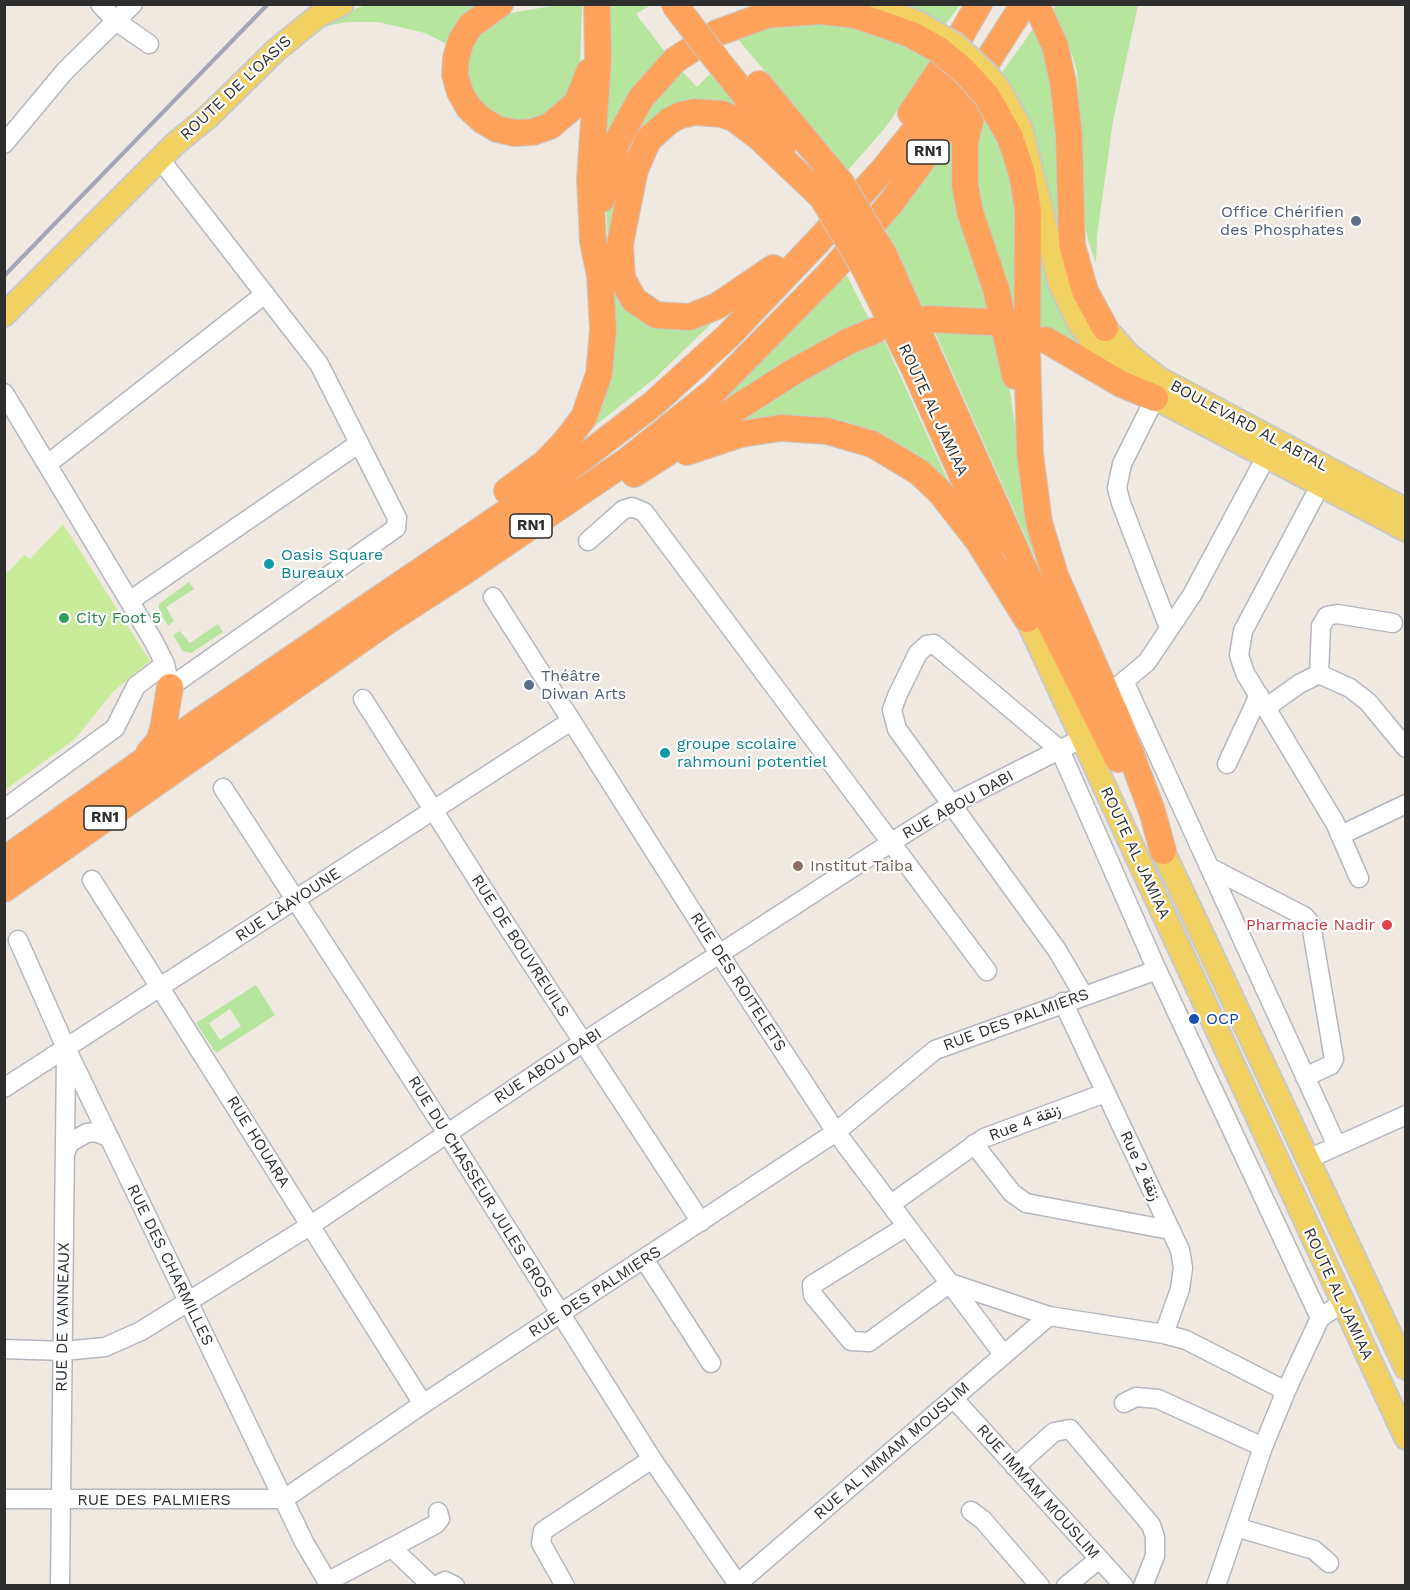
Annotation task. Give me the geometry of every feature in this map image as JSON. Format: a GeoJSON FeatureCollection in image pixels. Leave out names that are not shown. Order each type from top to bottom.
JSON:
{"type":"FeatureCollection","features":[{"type":"Feature","properties":{"kind":"highway"},"geometry":{"type":"LineString","coordinates":[[500,4],[476,20],[465,33],[454,66],[457,84],[469,108],[489,125],[506,131],[524,133],[541,129],[558,122],[571,110],[585,87],[598,15]]}},
{"type":"Feature","properties":{"kind":"highway"},"geometry":{"type":"LineString","coordinates":[[674,4],[724,55],[831,190],[874,262]]}},
{"type":"Feature","properties":{"kind":"highway"},"geometry":{"type":"LineString","coordinates":[[696,4],[724,55]]}},
{"type":"Feature","properties":{"kind":"highway"},"geometry":{"type":"LineString","coordinates":[[441,555],[449,539],[460,526],[545,463],[584,417],[595,389],[602,360],[600,276],[602,197],[617,142],[632,112],[651,85],[688,50],[733,26],[766,15],[793,11],[820,11],[855,15],[915,28],[964,71],[1016,133],[1028,211],[1027,348],[1030,454],[1036,504],[1054,575],[1116,688],[1163,851]]}},
{"type":"Feature","properties":{"kind":"highway"},"geometry":{"type":"LineString","coordinates":[[441,555],[474,527],[588,444],[654,391],[707,342],[896,132],[939,73],[1003,11]]}},
{"type":"Feature","properties":{"kind":"highway"},"geometry":{"type":"LineString","coordinates":[[1003,11],[972,113],[965,142],[964,172],[970,212],[1003,316],[1030,454]]}},
{"type":"Feature","properties":{"kind":"highway","name":"RN1"},"geometry":{"type":"LineString","coordinates":[[4,860],[197,723],[603,444],[708,356],[883,170],[955,83],[1003,11]]}},
{"type":"Feature","properties":{"kind":"highway","name":"RN1"},"geometry":{"type":"LineString","coordinates":[[4,889],[389,620],[628,460],[713,392],[830,273],[891,203],[935,143],[1003,11]]}},
{"type":"Feature","properties":{"kind":"highway"},"geometry":{"type":"LineString","coordinates":[[1041,14],[1060,63],[1066,104],[1072,245],[1085,291],[1104,327]]}},
{"type":"Feature","properties":{"kind":"highway"},"geometry":{"type":"LineString","coordinates":[[598,15],[590,179],[593,242],[600,276]]}},
{"type":"Feature","properties":{"kind":"highway"},"geometry":{"type":"LineString","coordinates":[[773,268],[717,306],[690,317],[656,315],[634,300],[622,278],[620,244],[635,170],[648,140],[669,121],[681,115],[702,112],[722,114],[735,119],[831,190]]}},
{"type":"Feature","properties":{"kind":"highway","name":"ROUTE AL JAMIAA"},"geometry":{"type":"LineString","coordinates":[[874,262],[914,368],[1027,619]]}},
{"type":"Feature","properties":{"kind":"highway","name":"ROUTE AL JAMIAA"},"geometry":{"type":"LineString","coordinates":[[874,262],[1163,851]]}},
{"type":"Feature","properties":{"kind":"highway"},"geometry":{"type":"LineString","coordinates":[[928,319],[988,322]]}},
{"type":"Feature","properties":{"kind":"highway"},"geometry":{"type":"LineString","coordinates":[[207,747],[232,735],[299,693],[458,586],[793,372],[840,345],[874,331]]}},
{"type":"Feature","properties":{"kind":"highway"},"geometry":{"type":"LineString","coordinates":[[1046,340],[1121,384],[1155,398]]}},
{"type":"Feature","properties":{"kind":"highway"},"geometry":{"type":"LineString","coordinates":[[626,480],[715,442],[758,430],[808,429],[851,437],[897,457],[919,472],[940,492],[979,542],[1027,619]]}},
{"type":"Feature","properties":{"kind":"highway"},"geometry":{"type":"LineString","coordinates":[[168,676],[176,708],[182,717],[197,723]]}},
{"type":"Feature","properties":{"kind":"highway"},"geometry":{"type":"LineString","coordinates":[[141,763],[159,741],[168,713],[168,676]]}},
{"type":"Feature","properties":{"kind":"main road","name":"ROUTE DE L'OASIS"},"geometry":{"type":"LineString","coordinates":[[168,152],[200,112],[262,49],[314,4]]}},
{"type":"Feature","properties":{"kind":"main road","name":"ROUTE DE L'OASIS"},"geometry":{"type":"LineString","coordinates":[[168,152],[292,36],[318,16],[342,4]]}},
{"type":"Feature","properties":{"kind":"main road"},"geometry":{"type":"LineString","coordinates":[[872,4],[915,28]]}},
{"type":"Feature","properties":{"kind":"main road","name":"BOULEVARD AL ABTAL"},"geometry":{"type":"LineString","coordinates":[[1016,133],[1058,277],[1071,310],[1097,349],[1155,398],[1406,530]]}},
{"type":"Feature","properties":{"kind":"main road"},"geometry":{"type":"LineString","coordinates":[[4,315],[168,152]]}},
{"type":"Feature","properties":{"kind":"main road","name":"BOULEVARD AL ABTAL"},"geometry":{"type":"LineString","coordinates":[[1104,327],[1129,355],[1160,379],[1406,510]]}},
{"type":"Feature","properties":{"kind":"main road","name":"ROUTE AL JAMIAA"},"geometry":{"type":"LineString","coordinates":[[1027,619],[1406,1438]]}},
{"type":"Feature","properties":{"kind":"main road","name":"ROUTE AL JAMIAA"},"geometry":{"type":"LineString","coordinates":[[1163,851],[1406,1368]]}},
{"type":"Feature","properties":{"kind":"street"},"geometry":{"type":"LineString","coordinates":[[100,4],[116,21],[149,44]]}},
{"type":"Feature","properties":{"kind":"street"},"geometry":{"type":"LineString","coordinates":[[6,138],[45,94],[133,4]]}},
{"type":"Feature","properties":{"kind":"street"},"geometry":{"type":"LineString","coordinates":[[4,809],[115,728],[136,686],[168,676],[396,528],[397,518],[319,364],[265,294],[168,152]]}},
{"type":"Feature","properties":{"kind":"street"},"geometry":{"type":"LineString","coordinates":[[49,463],[265,294]]}},
{"type":"Feature","properties":{"kind":"street"},"geometry":{"type":"LineString","coordinates":[[4,393],[131,600],[168,676]]}},
{"type":"Feature","properties":{"kind":"street"},"geometry":{"type":"LineString","coordinates":[[1155,398],[1122,464],[1117,488],[1169,628]]}},
{"type":"Feature","properties":{"kind":"street"},"geometry":{"type":"LineString","coordinates":[[131,600],[358,444]]}},
{"type":"Feature","properties":{"kind":"street"},"geometry":{"type":"LineString","coordinates":[[1260,468],[1192,595],[1147,662],[1116,688],[1209,867],[1337,1146]]}},
{"type":"Feature","properties":{"kind":"street"},"geometry":{"type":"LineString","coordinates":[[1314,497],[1240,638],[1241,664],[1341,835],[1359,878]]}},
{"type":"Feature","properties":{"kind":"street"},"geometry":{"type":"LineString","coordinates":[[588,541],[623,510],[632,507],[644,512],[987,971]]}},
{"type":"Feature","properties":{"kind":"street","name":"RUE DES ROITELETS"},"geometry":{"type":"LineString","coordinates":[[493,597],[720,955],[836,1132],[1003,1354]]}},
{"type":"Feature","properties":{"kind":"street"},"geometry":{"type":"LineString","coordinates":[[1319,674],[1321,626],[1327,616],[1337,614],[1393,623]]}},
{"type":"Feature","properties":{"kind":"street"},"geometry":{"type":"LineString","coordinates":[[1084,996],[1056,950],[897,729],[892,710],[897,696],[918,653],[927,645],[934,644],[1060,750],[1157,970],[1320,1318]]}},
{"type":"Feature","properties":{"kind":"street"},"geometry":{"type":"LineString","coordinates":[[1227,764],[1263,701],[1319,674]]}},
{"type":"Feature","properties":{"kind":"street"},"geometry":{"type":"LineString","coordinates":[[1319,674],[1350,688],[1368,702],[1403,739]]}},
{"type":"Feature","properties":{"kind":"street","name":"RUE DE BOUVREUILS"},"geometry":{"type":"LineString","coordinates":[[363,699],[582,1043],[700,1222]]}},
{"type":"Feature","properties":{"kind":"street","name":"RUE LÂAYOUNE"},"geometry":{"type":"LineString","coordinates":[[4,1088],[571,721]]}},
{"type":"Feature","properties":{"kind":"street","name":"RUE ABOU DABI"},"geometry":{"type":"LineString","coordinates":[[4,1349],[63,1351],[105,1347],[122,1341],[311,1225],[582,1043],[952,804],[1081,739]]}},
{"type":"Feature","properties":{"kind":"street","name":"RUE DU CHASSEUR JULES GROS"},"geometry":{"type":"LineString","coordinates":[[223,788],[447,1133],[652,1459],[737,1585]]}},
{"type":"Feature","properties":{"kind":"street"},"geometry":{"type":"LineString","coordinates":[[1341,835],[1406,804]]}},
{"type":"Feature","properties":{"kind":"street"},"geometry":{"type":"LineString","coordinates":[[1209,867],[1304,916],[1311,924],[1334,1059],[1331,1065],[1305,1077]]}},
{"type":"Feature","properties":{"kind":"street","name":"RUE HOUARA"},"geometry":{"type":"LineString","coordinates":[[92,880],[423,1404]]}},
{"type":"Feature","properties":{"kind":"street","name":"RUE DES CHARMILLES"},"geometry":{"type":"LineString","coordinates":[[18,940],[66,1048],[188,1302],[328,1584]]}},
{"type":"Feature","properties":{"kind":"street","name":"RUE DES PALMIERS"},"geometry":{"type":"LineString","coordinates":[[4,1499],[61,1501],[284,1499],[423,1404],[836,1132],[935,1050],[1157,970]]}},
{"type":"Feature","properties":{"kind":"street","name":"Rue 2 زنقة"},"geometry":{"type":"LineString","coordinates":[[1063,1002],[1180,1250],[1183,1268],[1180,1289],[1164,1334]]}},
{"type":"Feature","properties":{"kind":"street","name":"RUE DE VANNEAUX"},"geometry":{"type":"LineString","coordinates":[[60,1586],[66,1048]]}},
{"type":"Feature","properties":{"kind":"street","name":"Rue 4 زنقة"},"geometry":{"type":"LineString","coordinates":[[891,1204],[974,1144],[993,1133],[1105,1093]]}},
{"type":"Feature","properties":{"kind":"street"},"geometry":{"type":"LineString","coordinates":[[1308,1159],[1406,1115]]}},
{"type":"Feature","properties":{"kind":"street"},"geometry":{"type":"LineString","coordinates":[[65,1154],[69,1143],[87,1133],[102,1133],[109,1137]]}},
{"type":"Feature","properties":{"kind":"street"},"geometry":{"type":"LineString","coordinates":[[974,1144],[1012,1193],[1026,1203],[1170,1230]]}},
{"type":"Feature","properties":{"kind":"street"},"geometry":{"type":"LineString","coordinates":[[908,1226],[812,1285],[813,1295],[839,1329],[855,1343],[864,1343],[877,1336],[950,1283],[1049,1316],[1164,1334],[1208,1349],[1286,1391]]}},
{"type":"Feature","properties":{"kind":"street"},"geometry":{"type":"LineString","coordinates":[[644,1259],[711,1363]]}},
{"type":"Feature","properties":{"kind":"street"},"geometry":{"type":"LineString","coordinates":[[1216,1586],[1263,1448],[1286,1391],[1320,1318],[1342,1303]]}},
{"type":"Feature","properties":{"kind":"street","name":"RUE AL IMMAM MOUSLIM"},"geometry":{"type":"LineString","coordinates":[[737,1585],[1049,1316]]}},
{"type":"Feature","properties":{"kind":"street"},"geometry":{"type":"LineString","coordinates":[[1124,1403],[1136,1397],[1158,1400],[1263,1448]]}},
{"type":"Feature","properties":{"kind":"street","name":"RUE IMMAM MOUSLIM"},"geometry":{"type":"LineString","coordinates":[[954,1399],[1124,1586]]}},
{"type":"Feature","properties":{"kind":"street"},"geometry":{"type":"LineString","coordinates":[[1015,1467],[1054,1432],[1066,1428],[1074,1433],[1151,1526],[1155,1537],[1155,1556],[1143,1586]]}},
{"type":"Feature","properties":{"kind":"street"},"geometry":{"type":"LineString","coordinates":[[565,1586],[541,1543],[543,1531],[652,1459]]}},
{"type":"Feature","properties":{"kind":"street"},"geometry":{"type":"LineString","coordinates":[[970,1511],[983,1520],[1040,1586]]}},
{"type":"Feature","properties":{"kind":"street"},"geometry":{"type":"LineString","coordinates":[[328,1584],[436,1524],[440,1519],[438,1512]]}},
{"type":"Feature","properties":{"kind":"street"},"geometry":{"type":"LineString","coordinates":[[1236,1527],[1314,1550],[1329,1563]]}},
{"type":"Feature","properties":{"kind":"street"},"geometry":{"type":"LineString","coordinates":[[392,1548],[434,1586],[445,1581],[455,1586]]}},
{"type":"Feature","properties":{"kind":"street"},"geometry":{"type":"LineString","coordinates":[[1066,1586],[1098,1560]]}},
{"type":"Feature","properties":{"kind":"green space"},"geometry":{"type":"Polygon","coordinates":[[[366,5],[486,5],[453,47],[425,33],[378,22],[347,22],[316,28],[340,14],[366,5]]]}},
{"type":"Feature","properties":{"kind":"green space"},"geometry":{"type":"Polygon","coordinates":[[[608,5],[651,5],[636,14],[665,52],[683,46],[596,184],[608,5]]]}},
{"type":"Feature","properties":{"kind":"green space"},"geometry":{"type":"Polygon","coordinates":[[[901,5],[960,5],[945,25],[901,5]]]}},
{"type":"Feature","properties":{"kind":"green space"},"geometry":{"type":"Polygon","coordinates":[[[1055,5],[1138,5],[1113,121],[1097,236],[1096,263],[1085,224],[1077,71],[1066,37],[1053,10],[1055,5]]]}},
{"type":"Feature","properties":{"kind":"green space"},"geometry":{"type":"Polygon","coordinates":[[[552,6],[582,6],[580,65],[570,98],[532,125],[490,117],[467,86],[466,58],[472,40],[505,14],[552,6]]]}},
{"type":"Feature","properties":{"kind":"green space"},"geometry":{"type":"Polygon","coordinates":[[[766,22],[866,24],[933,59],[885,128],[848,170],[731,31],[766,22]]]}},
{"type":"Feature","properties":{"kind":"green space"},"geometry":{"type":"Polygon","coordinates":[[[1036,25],[1046,47],[1085,314],[998,78],[1036,25]]]}},
{"type":"Feature","properties":{"kind":"green space"},"geometry":{"type":"Polygon","coordinates":[[[681,70],[697,87],[713,71],[747,118],[668,112],[616,244],[661,327],[689,329],[715,320],[655,378],[591,429],[604,403],[611,374],[613,330],[606,205],[628,127],[681,70]]]}},
{"type":"Feature","properties":{"kind":"green space"},"geometry":{"type":"Polygon","coordinates":[[[984,109],[1016,171],[1021,341],[971,177],[984,109]]]}},
{"type":"Feature","properties":{"kind":"green space"},"geometry":{"type":"Polygon","coordinates":[[[964,117],[1001,317],[923,313],[883,223],[964,117]]]}},
{"type":"Feature","properties":{"kind":"green space"},"geometry":{"type":"Polygon","coordinates":[[[1035,219],[1108,369],[1037,330],[1035,219]]]}},
{"type":"Feature","properties":{"kind":"green space"},"geometry":{"type":"Polygon","coordinates":[[[844,270],[869,319],[819,346],[652,451],[844,270]]]}},
{"type":"Feature","properties":{"kind":"green space"},"geometry":{"type":"Polygon","coordinates":[[[932,326],[1001,334],[1025,489],[1043,576],[932,326]]]}},
{"type":"Feature","properties":{"kind":"green space"},"geometry":{"type":"Polygon","coordinates":[[[883,338],[949,483],[903,447],[850,423],[793,415],[736,421],[850,346],[883,338]]]}},
{"type":"Feature","properties":{"kind":"green space","name":"City Foot 5"},"geometry":{"type":"Polygon","coordinates":[[[63,524],[150,661],[113,692],[75,739],[5,790],[5,575],[24,555],[30,559],[63,524]]]}},
{"type":"Feature","properties":{"kind":"green space"},"geometry":{"type":"Polygon","coordinates":[[[189,582],[194,589],[166,607],[174,621],[168,626],[159,610],[159,604],[189,582]]]}},
{"type":"Feature","properties":{"kind":"green space"},"geometry":{"type":"Polygon","coordinates":[[[218,624],[223,632],[191,653],[183,651],[173,635],[180,631],[190,643],[218,624]]]}},
{"type":"Feature","properties":{"kind":"green space"},"geometry":{"type":"Polygon","coordinates":[[[256,985],[275,1015],[216,1053],[196,1023],[256,985]],[[230,1009],[209,1023],[220,1040],[241,1026],[230,1009]]]}},
{"type":"Feature","properties":{"kind":"railway"},"geometry":{"type":"LineString","coordinates":[[4,276],[268,4]]}},
{"type":"Feature","properties":{"kind":"place","name":"Office Chérifien des Phosphates"},"geometry":{"type":"Point","coordinates":[1356,221]}},
{"type":"Feature","properties":{"kind":"place","name":"Oasis Square Bureaux"},"geometry":{"type":"Point","coordinates":[269,564]}},
{"type":"Feature","properties":{"kind":"place","name":"City Foot 5"},"geometry":{"type":"Point","coordinates":[64,618]}},
{"type":"Feature","properties":{"kind":"place","name":"Théâtre Diwan Arts"},"geometry":{"type":"Point","coordinates":[529,685]}},
{"type":"Feature","properties":{"kind":"place","name":"groupe scolaire rahmouni potentiel"},"geometry":{"type":"Point","coordinates":[665,753]}},
{"type":"Feature","properties":{"kind":"place","name":"Institut Taiba"},"geometry":{"type":"Point","coordinates":[798,866]}},
{"type":"Feature","properties":{"kind":"place","name":"Pharmacie Nadir"},"geometry":{"type":"Point","coordinates":[1387,925]}},
{"type":"Feature","properties":{"kind":"place","name":"OCP"},"geometry":{"type":"Point","coordinates":[1194,1019]}}]}
